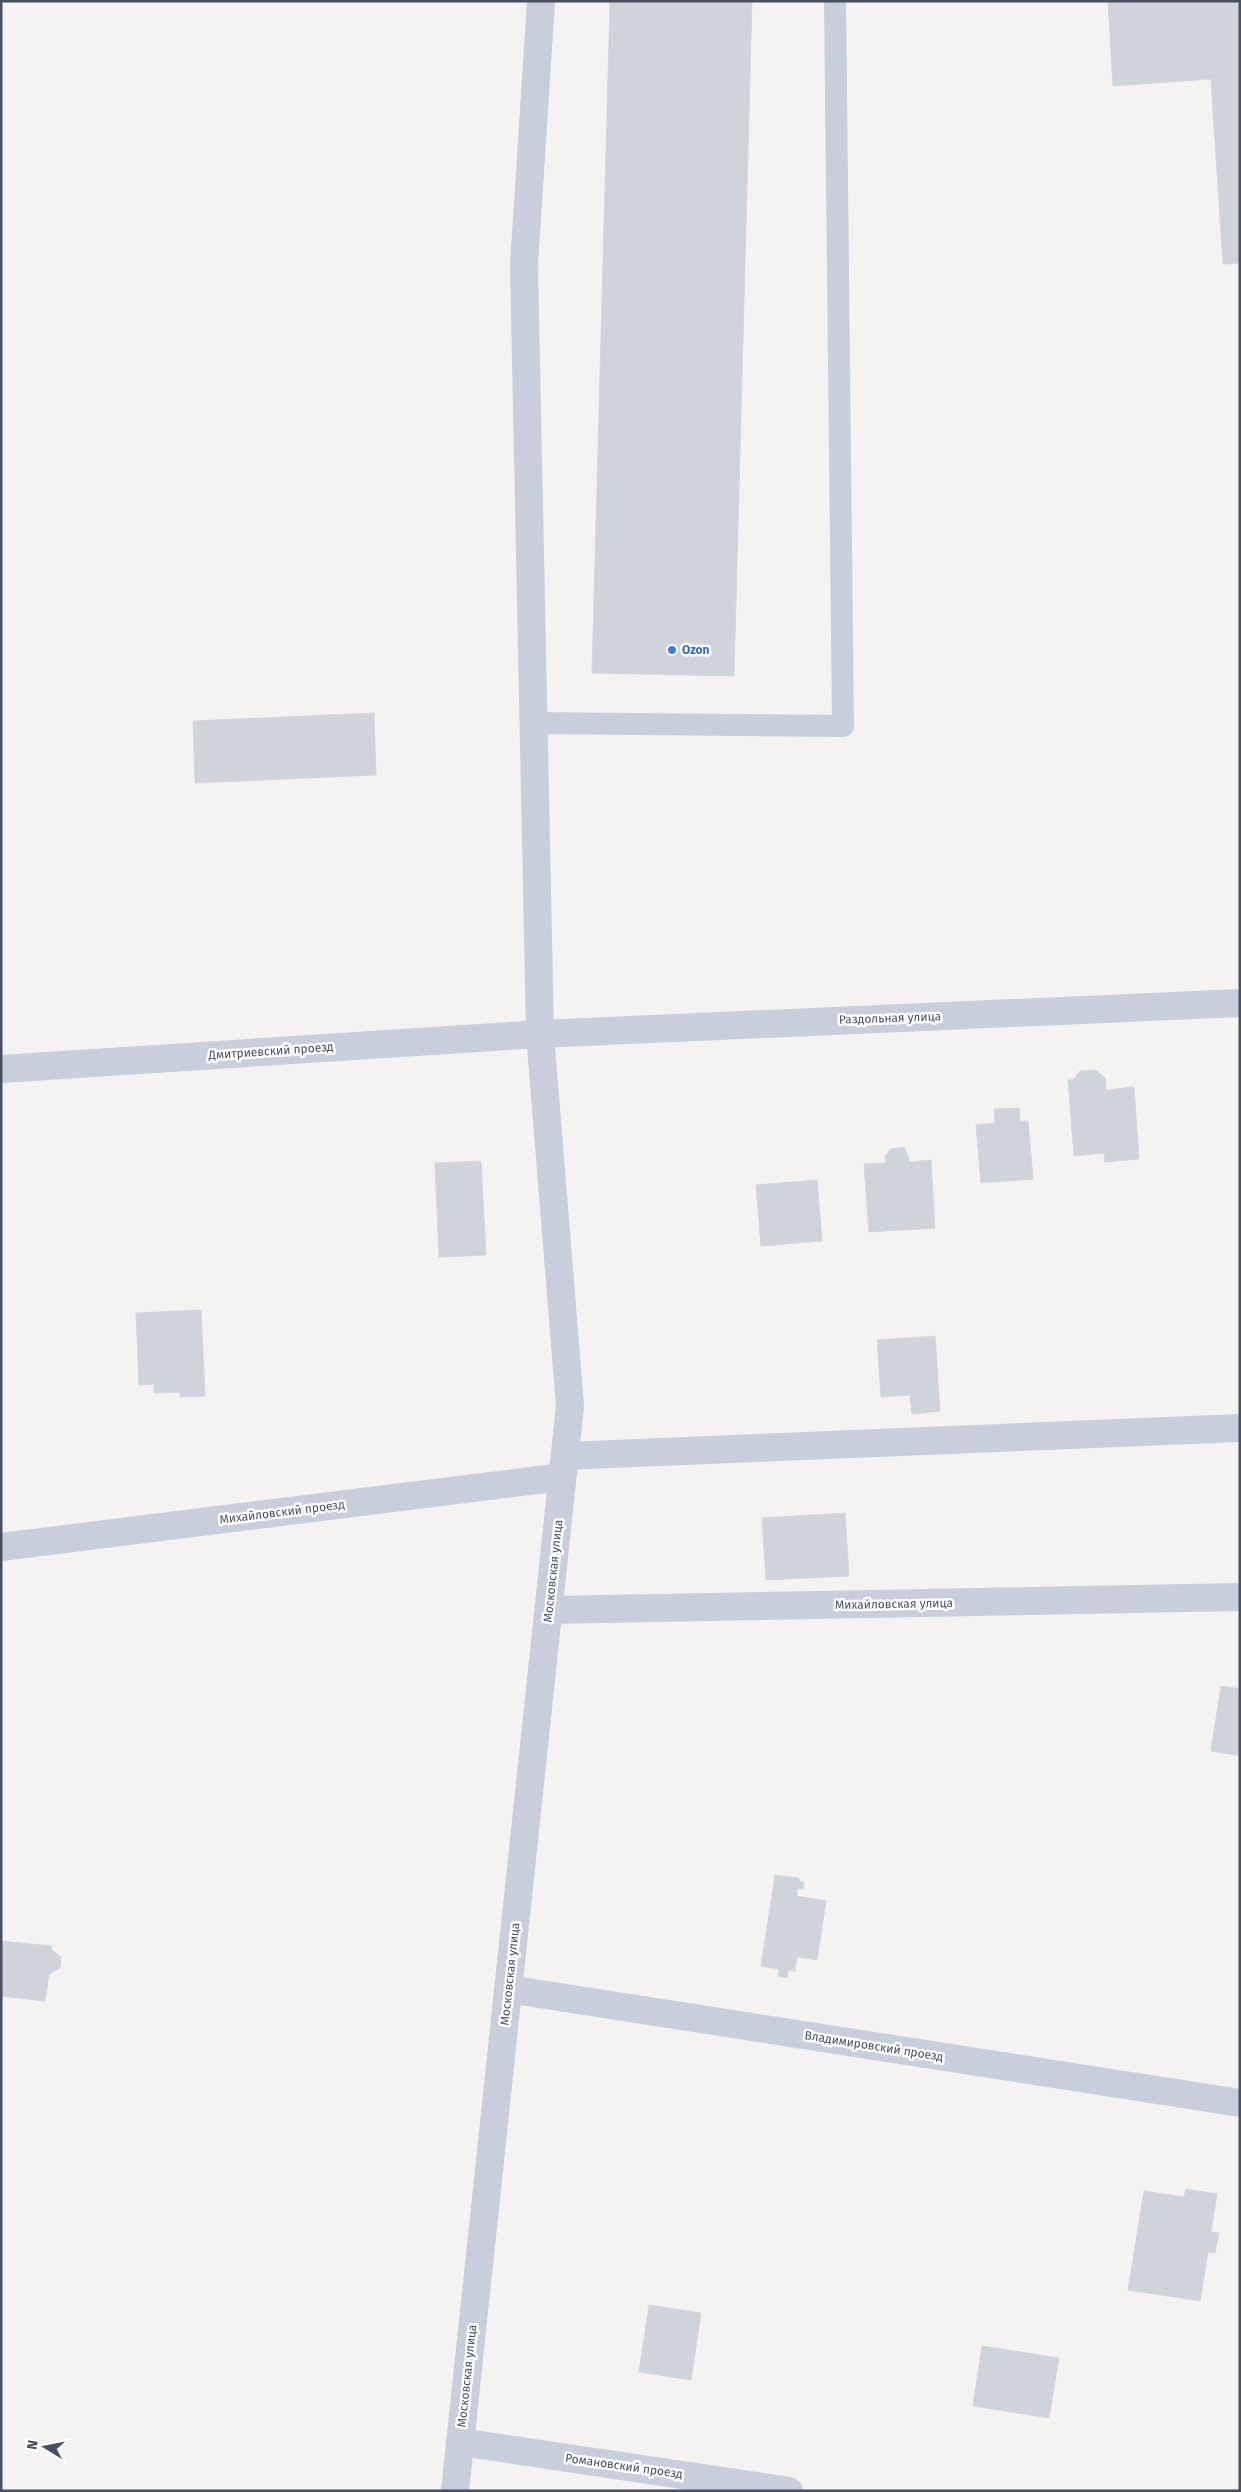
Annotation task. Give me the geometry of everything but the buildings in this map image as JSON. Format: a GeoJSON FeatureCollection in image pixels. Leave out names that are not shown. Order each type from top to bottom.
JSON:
{"type":"FeatureCollection","features":[{"type":"Feature","properties":{"kind":"street","name":"Московская улица"},"geometry":{"type":"LineString","coordinates":[[455,2491],[570,1406],[540,1034],[524,265],[541,1]]}},
{"type":"Feature","properties":{"kind":"street","name":"Раздольная улица"},"geometry":{"type":"LineString","coordinates":[[540,1034],[1240,1003]]}},
{"type":"Feature","properties":{"kind":"street","name":"Дмитриевский проезд"},"geometry":{"type":"LineString","coordinates":[[1,1069],[540,1034]]}},
{"type":"Feature","properties":{"kind":"street"},"geometry":{"type":"LineString","coordinates":[[564,1467],[1240,1428]]}},
{"type":"Feature","properties":{"kind":"street","name":"Михайловский проезд"},"geometry":{"type":"LineString","coordinates":[[1,1547],[564,1467]]}},
{"type":"Feature","properties":{"kind":"street","name":"Михайловская улица"},"geometry":{"type":"LineString","coordinates":[[549,1610],[1240,1597]]}},
{"type":"Feature","properties":{"kind":"street","name":"Владимировский проезд"},"geometry":{"type":"LineString","coordinates":[[508,1989],[1240,2103]]}},
{"type":"Feature","properties":{"kind":"street","name":"Романовский проезд"},"geometry":{"type":"LineString","coordinates":[[460,2442],[788,2491]]}},
{"type":"Feature","properties":{"kind":"lane"},"geometry":{"type":"LineString","coordinates":[[534,722],[843,726],[835,1]]}},
{"type":"Feature","properties":{"kind":"place","name":"Ozon"},"geometry":{"type":"Point","coordinates":[672,650]}}]}
